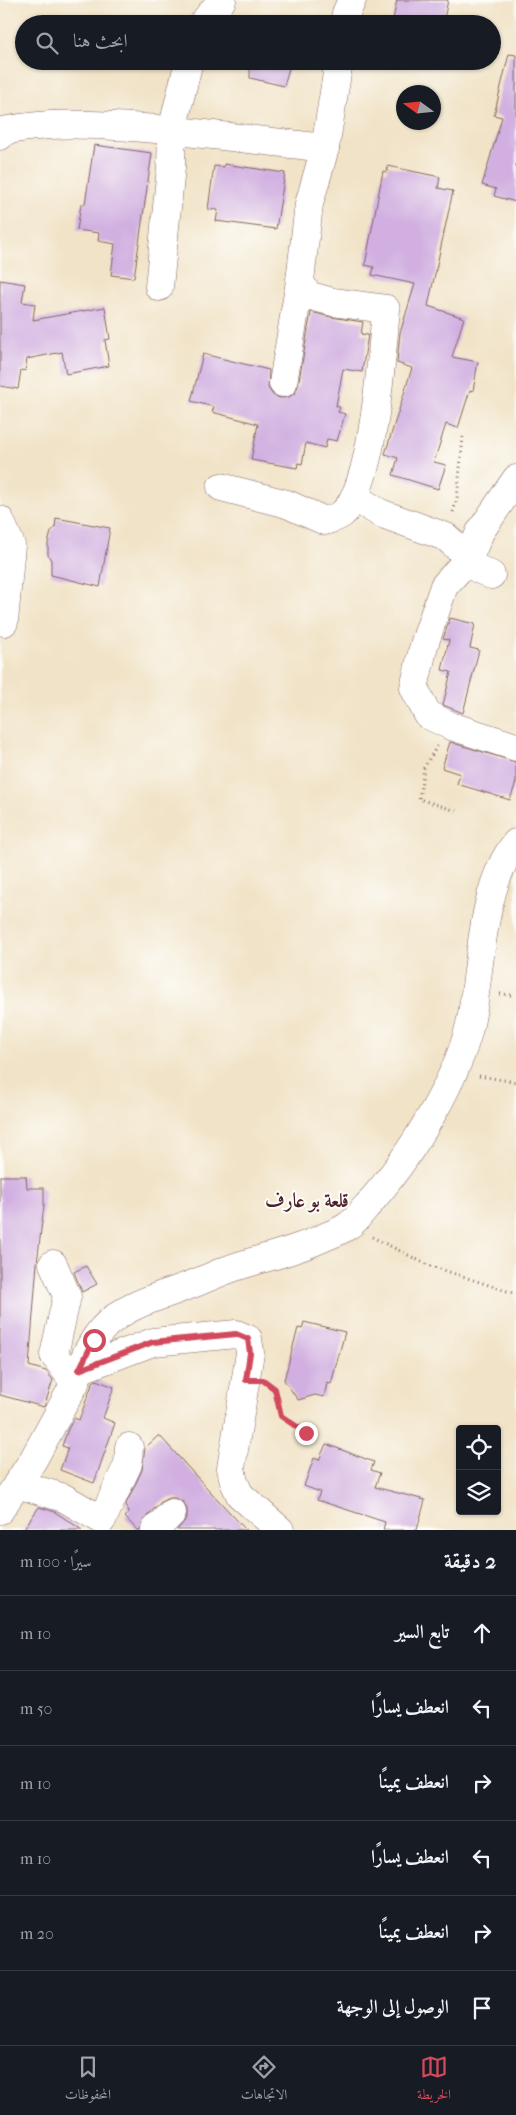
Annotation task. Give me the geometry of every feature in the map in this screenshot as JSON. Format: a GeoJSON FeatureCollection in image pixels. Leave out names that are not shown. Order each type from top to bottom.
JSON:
{"type":"FeatureCollection","features":[{"type":"Feature","properties":{"kind":"street"},"geometry":{"type":"LineString","coordinates":[[210,15],[222,0]]}},
{"type":"Feature","properties":{"kind":"street"},"geometry":{"type":"LineString","coordinates":[[346,15],[352,0]]}},
{"type":"Feature","properties":{"kind":"street"},"geometry":{"type":"LineString","coordinates":[[159,286],[171,167],[172,130],[187,70]]}},
{"type":"Feature","properties":{"kind":"street"},"geometry":{"type":"LineString","coordinates":[[283,383],[310,204],[325,148],[338,70]]}},
{"type":"Feature","properties":{"kind":"street"},"geometry":{"type":"LineString","coordinates":[[1,125],[86,124],[172,130],[325,148]]}},
{"type":"Feature","properties":{"kind":"street"},"geometry":{"type":"LineString","coordinates":[[221,487],[288,504],[326,521],[343,513],[354,497],[367,457],[378,396],[386,309],[333,302],[307,294],[300,280]]}},
{"type":"Feature","properties":{"kind":"street"},"geometry":{"type":"LineString","coordinates":[[516,479],[480,532],[469,558],[444,586],[424,645],[414,688],[428,715],[451,726],[516,747]]}},
{"type":"Feature","properties":{"kind":"street"},"geometry":{"type":"LineString","coordinates":[[354,497],[380,513],[446,537],[469,558],[474,567],[490,575]]}},
{"type":"Feature","properties":{"kind":"street"},"geometry":{"type":"LineString","coordinates":[[0,520],[11,546],[4,622]]}},
{"type":"Feature","properties":{"kind":"street"},"geometry":{"type":"LineString","coordinates":[[0,1510],[33,1460],[77,1377],[94,1340],[112,1320],[143,1301],[181,1289],[234,1268],[298,1249],[349,1225],[383,1188],[415,1141],[454,1073],[472,1016],[481,949],[492,890],[514,849]]}},
{"type":"Feature","properties":{"kind":"street"},"geometry":{"type":"LineString","coordinates":[[54,1264],[67,1296],[54,1355],[77,1377]]}},
{"type":"Feature","properties":{"kind":"street"},"geometry":{"type":"LineString","coordinates":[[77,1377],[153,1342],[236,1334],[248,1339],[250,1353],[231,1468],[234,1482],[240,1495],[280,1530]]}},
{"type":"Feature","properties":{"kind":"street"},"geometry":{"type":"LineString","coordinates":[[17,1484],[64,1498],[106,1525],[128,1464],[129,1447]]}},
{"type":"Feature","properties":{"kind":"path"},"geometry":{"type":"LineString","coordinates":[[446,537],[457,499],[463,437]]}},
{"type":"Feature","properties":{"kind":"path"},"geometry":{"type":"LineString","coordinates":[[428,715],[439,742],[424,768],[419,799],[460,812]]}},
{"type":"Feature","properties":{"kind":"path"},"geometry":{"type":"LineString","coordinates":[[454,1073],[516,1082]]}},
{"type":"Feature","properties":{"kind":"path"},"geometry":{"type":"LineString","coordinates":[[349,1225],[428,1265],[516,1294]]}},
{"type":"Feature","properties":{"kind":"path"},"geometry":{"type":"LineString","coordinates":[[246,1380],[263,1380],[275,1389],[281,1416],[306,1433]]}},
{"type":"Feature","properties":{"kind":"building"},"geometry":{"type":"Polygon","coordinates":[[[397,0],[448,0],[445,15],[394,15],[397,0]]]}},
{"type":"Feature","properties":{"kind":"building"},"geometry":{"type":"Polygon","coordinates":[[[509,54],[516,55],[516,202],[494,196],[496,189],[482,185],[502,117],[494,115],[509,54]]]}},
{"type":"Feature","properties":{"kind":"building"},"geometry":{"type":"Polygon","coordinates":[[[250,70],[288,70],[284,86],[250,78],[250,70]]]}},
{"type":"Feature","properties":{"kind":"building"},"geometry":{"type":"Polygon","coordinates":[[[94,145],[152,153],[134,278],[111,275],[115,244],[98,241],[99,233],[77,230],[81,204],[85,204],[94,145]]]}},
{"type":"Feature","properties":{"kind":"building"},"geometry":{"type":"Polygon","coordinates":[[[224,164],[285,173],[276,229],[216,221],[218,210],[208,209],[214,166],[224,167],[224,164]]]}},
{"type":"Feature","properties":{"kind":"building"},"geometry":{"type":"Polygon","coordinates":[[[388,166],[440,177],[438,188],[453,191],[428,306],[464,318],[452,357],[478,362],[473,391],[470,390],[458,428],[446,424],[434,462],[446,465],[438,489],[393,475],[398,458],[385,454],[412,368],[397,363],[400,333],[415,284],[372,275],[374,267],[365,265],[383,171],[387,172],[388,166]]]}},
{"type":"Feature","properties":{"kind":"building"},"geometry":{"type":"Polygon","coordinates":[[[0,280],[25,284],[22,302],[35,304],[33,320],[105,307],[110,339],[105,340],[109,366],[66,374],[62,352],[27,359],[25,371],[21,370],[18,389],[0,386],[0,280]]]}},
{"type":"Feature","properties":{"kind":"building"},"geometry":{"type":"Polygon","coordinates":[[[311,312],[363,322],[361,334],[368,335],[362,372],[343,369],[336,406],[340,407],[338,412],[345,414],[337,441],[327,439],[325,448],[306,443],[302,464],[298,463],[297,468],[251,460],[258,424],[212,412],[214,407],[191,401],[203,354],[269,370],[268,388],[273,395],[280,398],[289,397],[295,393],[298,386],[311,312]]]}},
{"type":"Feature","properties":{"kind":"building"},"geometry":{"type":"Polygon","coordinates":[[[56,518],[110,528],[100,587],[51,575],[48,543],[51,532],[55,527],[56,518]]]}},
{"type":"Feature","properties":{"kind":"building"},"geometry":{"type":"Polygon","coordinates":[[[450,618],[475,624],[470,648],[479,650],[463,713],[443,705],[451,672],[442,670],[449,640],[443,639],[450,618]]]}},
{"type":"Feature","properties":{"kind":"building"},"geometry":{"type":"Polygon","coordinates":[[[450,742],[516,762],[516,782],[510,800],[457,784],[460,774],[442,768],[450,742]]]}},
{"type":"Feature","properties":{"kind":"building"},"geometry":{"type":"Polygon","coordinates":[[[0,1176],[26,1176],[27,1188],[44,1188],[29,1366],[46,1371],[53,1380],[44,1407],[0,1395],[0,1176]]]}},
{"type":"Feature","properties":{"kind":"building"},"geometry":{"type":"Polygon","coordinates":[[[86,1266],[97,1284],[82,1292],[74,1272],[86,1266]]]}},
{"type":"Feature","properties":{"kind":"building"},"geometry":{"type":"Polygon","coordinates":[[[304,1322],[345,1332],[331,1384],[327,1383],[324,1397],[315,1395],[298,1400],[284,1380],[298,1328],[302,1329],[304,1322]]]}},
{"type":"Feature","properties":{"kind":"building"},"geometry":{"type":"Polygon","coordinates":[[[96,1380],[114,1387],[103,1418],[115,1423],[94,1483],[60,1470],[68,1448],[62,1446],[68,1429],[74,1418],[79,1420],[93,1382],[96,1380]]]}},
{"type":"Feature","properties":{"kind":"building"},"geometry":{"type":"Polygon","coordinates":[[[159,1435],[246,1530],[177,1530],[187,1518],[187,1509],[183,1502],[176,1498],[168,1498],[161,1502],[144,1519],[140,1530],[137,1530],[125,1517],[129,1513],[126,1504],[142,1470],[145,1448],[159,1435]]]}},
{"type":"Feature","properties":{"kind":"building"},"geometry":{"type":"Polygon","coordinates":[[[326,1444],[374,1462],[371,1470],[380,1473],[375,1487],[425,1500],[417,1530],[383,1530],[385,1522],[317,1500],[320,1492],[304,1486],[314,1458],[319,1460],[326,1444]]]}},
{"type":"Feature","properties":{"kind":"building"},"geometry":{"type":"Polygon","coordinates":[[[39,1507],[55,1512],[82,1530],[23,1530],[39,1507]]]}},
{"type":"Feature","properties":{"kind":"district","name":"قلعة بو عارف"},"geometry":{"type":"Point","coordinates":[307,1200]}},
{"type":"Feature","properties":{"kind":"route"},"geometry":{"type":"LineString","coordinates":[[94,1340],[79,1370],[153,1342],[236,1334],[248,1339],[250,1353],[246,1380],[263,1380],[275,1389],[281,1416],[293,1426],[306,1433]]}}]}
